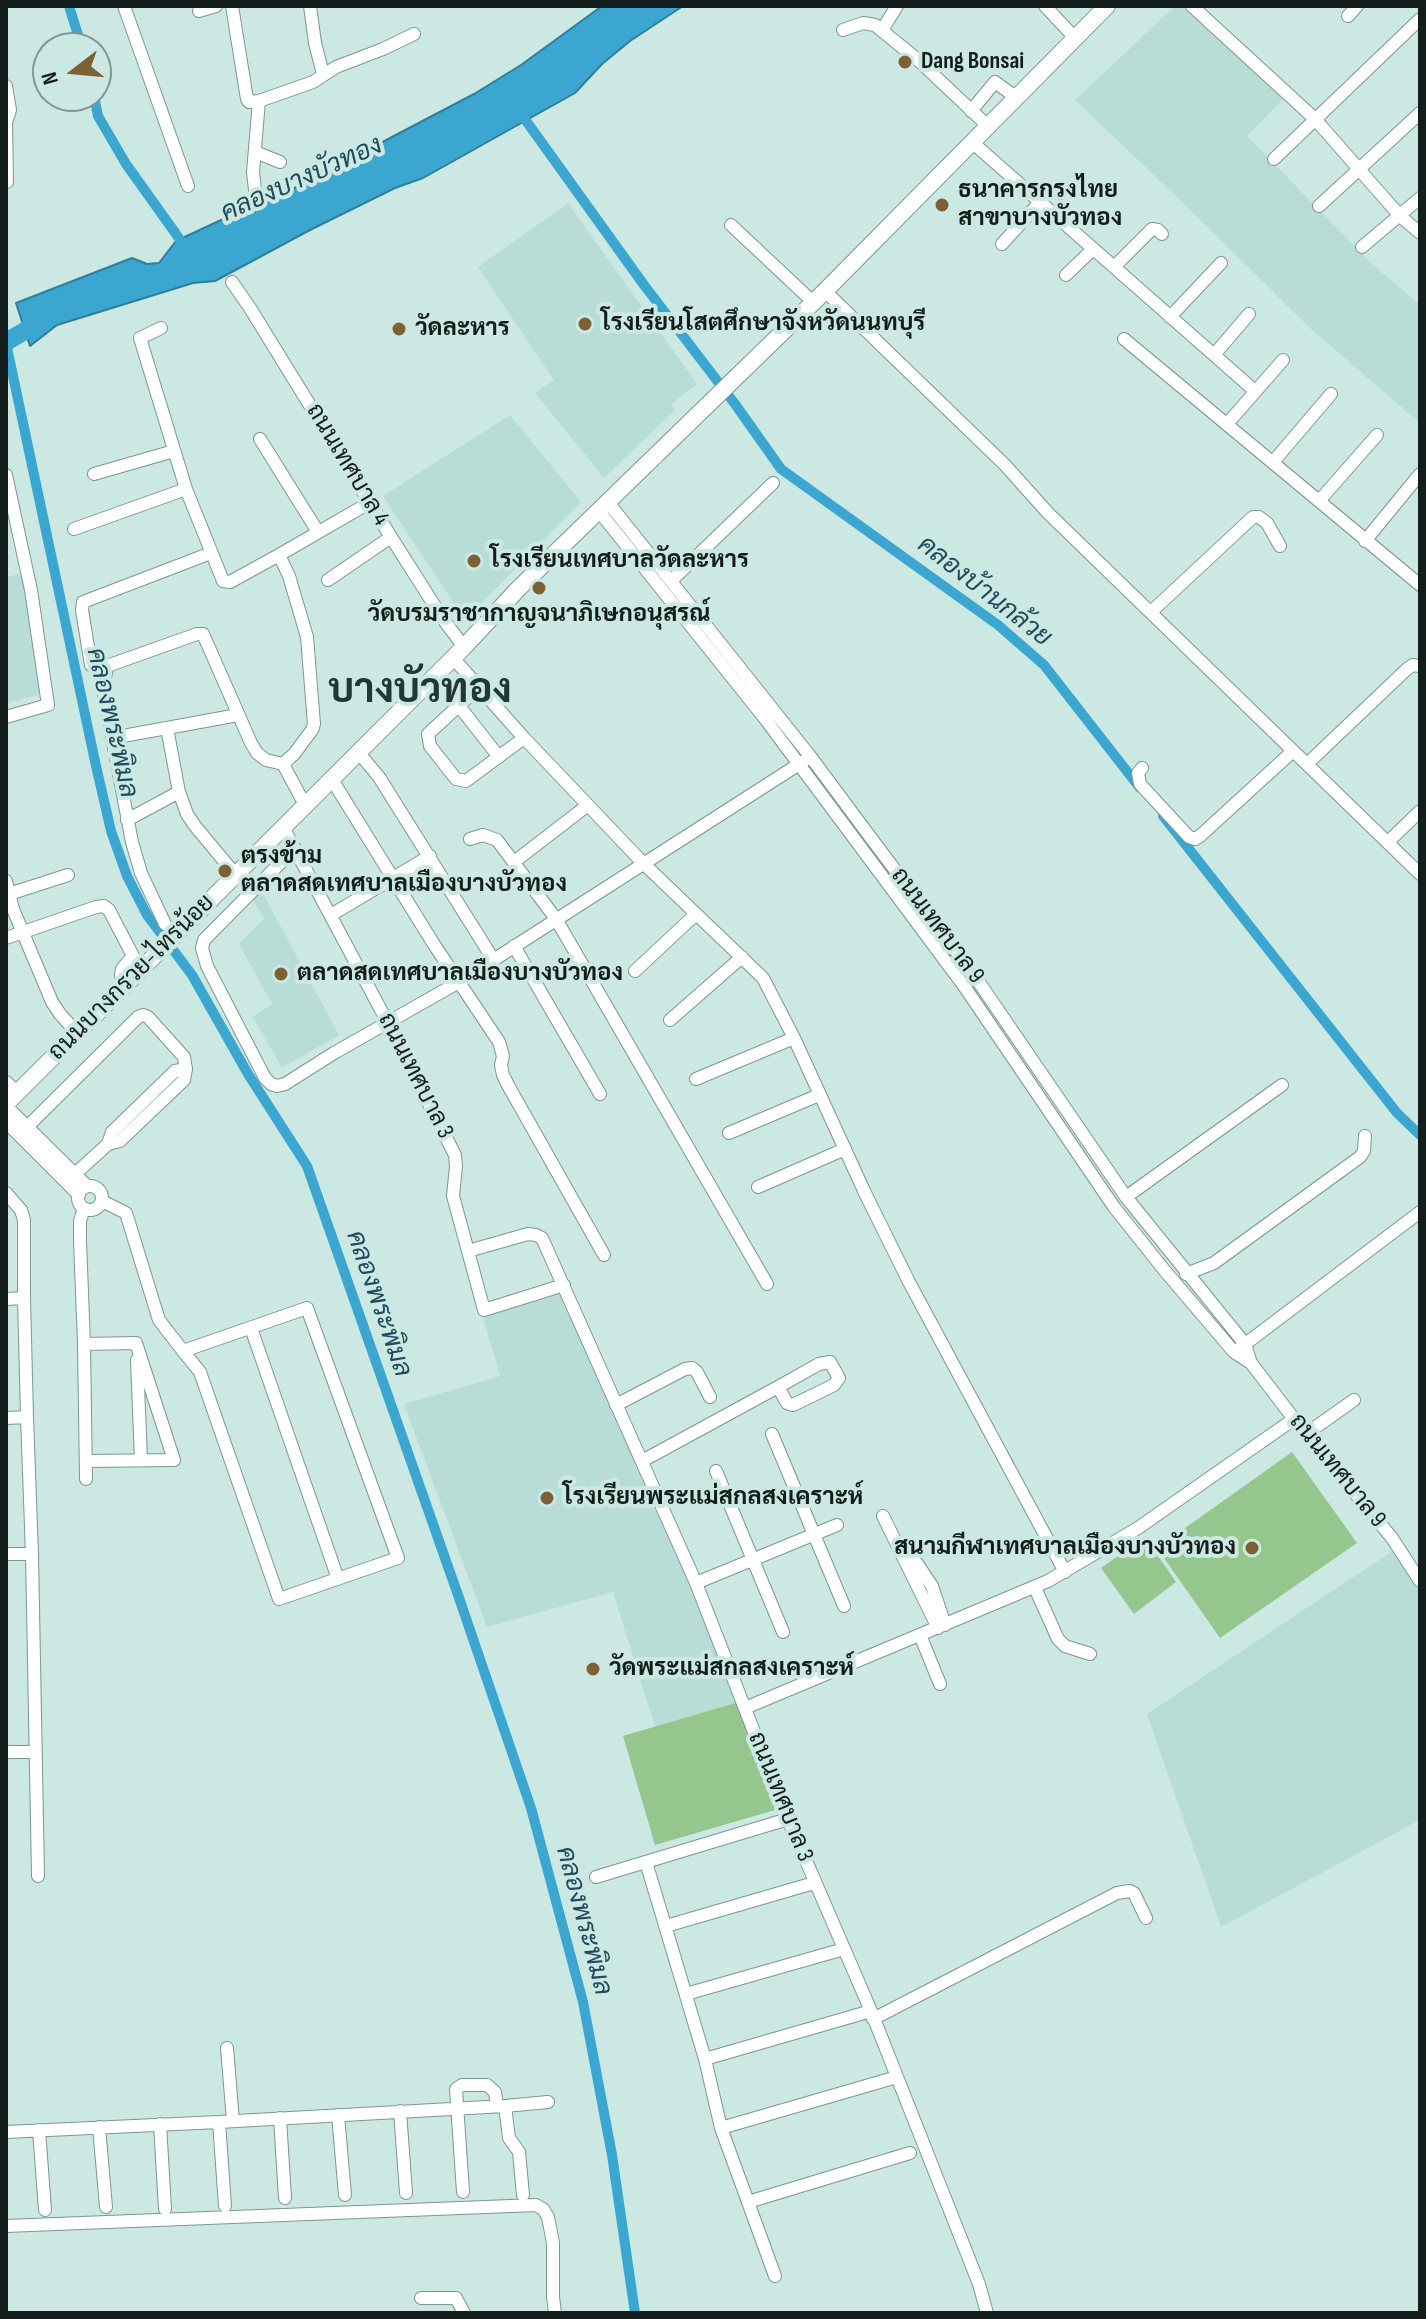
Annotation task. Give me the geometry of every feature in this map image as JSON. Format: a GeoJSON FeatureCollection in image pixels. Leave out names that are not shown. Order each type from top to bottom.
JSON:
{"type":"FeatureCollection","features":[{"type":"Feature","properties":{"kind":"main road","name":"ถนนบางกรวย-ไทรน้อย"},"geometry":{"type":"LineString","coordinates":[[9,1096],[77,1033],[458,652],[494,612],[819,297],[1107,6]]}},
{"type":"Feature","properties":{"kind":"street"},"geometry":{"type":"LineString","coordinates":[[124,6],[188,186]]}},
{"type":"Feature","properties":{"kind":"street"},"geometry":{"type":"LineString","coordinates":[[199,11],[216,6]]}},
{"type":"Feature","properties":{"kind":"street"},"geometry":{"type":"LineString","coordinates":[[232,6],[249,102],[313,82],[323,74],[414,34]]}},
{"type":"Feature","properties":{"kind":"street"},"geometry":{"type":"LineString","coordinates":[[310,6],[323,74]]}},
{"type":"Feature","properties":{"kind":"street"},"geometry":{"type":"LineString","coordinates":[[882,30],[897,6]]}},
{"type":"Feature","properties":{"kind":"street"},"geometry":{"type":"LineString","coordinates":[[1045,6],[1075,38]]}},
{"type":"Feature","properties":{"kind":"street"},"geometry":{"type":"LineString","coordinates":[[1192,6],[1315,119],[1400,216],[1420,233]]}},
{"type":"Feature","properties":{"kind":"street"},"geometry":{"type":"LineString","coordinates":[[1348,16],[1357,6]]}},
{"type":"Feature","properties":{"kind":"street"},"geometry":{"type":"LineString","coordinates":[[1274,159],[1420,19]]}},
{"type":"Feature","properties":{"kind":"street"},"geometry":{"type":"LineString","coordinates":[[843,30],[863,23],[875,25],[918,60],[989,127]]}},
{"type":"Feature","properties":{"kind":"street"},"geometry":{"type":"LineString","coordinates":[[971,111],[995,82],[1017,98]]}},
{"type":"Feature","properties":{"kind":"street"},"geometry":{"type":"LineString","coordinates":[[6,86],[10,97],[6,122],[7,182]]}},
{"type":"Feature","properties":{"kind":"street"},"geometry":{"type":"LineString","coordinates":[[255,190],[253,172],[259,101]]}},
{"type":"Feature","properties":{"kind":"street"},"geometry":{"type":"LineString","coordinates":[[1319,206],[1420,113]]}},
{"type":"Feature","properties":{"kind":"street"},"geometry":{"type":"LineString","coordinates":[[973,143],[1255,391]]}},
{"type":"Feature","properties":{"kind":"street"},"geometry":{"type":"LineString","coordinates":[[255,152],[280,162]]}},
{"type":"Feature","properties":{"kind":"street"},"geometry":{"type":"LineString","coordinates":[[1362,247],[1420,198]]}},
{"type":"Feature","properties":{"kind":"street"},"geometry":{"type":"LineString","coordinates":[[1002,244],[1040,202]]}},
{"type":"Feature","properties":{"kind":"street"},"geometry":{"type":"LineString","coordinates":[[731,225],[819,297],[1005,465],[1048,513],[1420,874]]}},
{"type":"Feature","properties":{"kind":"street"},"geometry":{"type":"LineString","coordinates":[[1114,267],[1152,229],[1162,234]]}},
{"type":"Feature","properties":{"kind":"street"},"geometry":{"type":"LineString","coordinates":[[1066,275],[1093,249]]}},
{"type":"Feature","properties":{"kind":"street"},"geometry":{"type":"LineString","coordinates":[[1170,317],[1221,263]]}},
{"type":"Feature","properties":{"kind":"street","name":"ถนนเทศบาล 4"},"geometry":{"type":"LineString","coordinates":[[232,282],[443,619],[479,687],[643,863],[763,978],[909,1282],[1065,1572]]}},
{"type":"Feature","properties":{"kind":"street"},"geometry":{"type":"LineString","coordinates":[[1214,355],[1249,314]]}},
{"type":"Feature","properties":{"kind":"street"},"geometry":{"type":"LineString","coordinates":[[161,328],[140,338],[186,489],[222,580],[227,582],[279,555],[369,503]]}},
{"type":"Feature","properties":{"kind":"street"},"geometry":{"type":"LineString","coordinates":[[1124,339],[1365,541],[1419,582]]}},
{"type":"Feature","properties":{"kind":"street"},"geometry":{"type":"LineString","coordinates":[[1227,424],[1283,360]]}},
{"type":"Feature","properties":{"kind":"street"},"geometry":{"type":"LineString","coordinates":[[1273,462],[1331,394]]}},
{"type":"Feature","properties":{"kind":"street"},"geometry":{"type":"LineString","coordinates":[[1319,501],[1377,435]]}},
{"type":"Feature","properties":{"kind":"street"},"geometry":{"type":"LineString","coordinates":[[260,439],[318,532]]}},
{"type":"Feature","properties":{"kind":"street"},"geometry":{"type":"LineString","coordinates":[[94,474],[174,451]]}},
{"type":"Feature","properties":{"kind":"street"},"geometry":{"type":"LineString","coordinates":[[1365,541],[1420,474]]}},
{"type":"Feature","properties":{"kind":"street"},"geometry":{"type":"LineString","coordinates":[[6,475],[31,590],[48,705],[6,717]]}},
{"type":"Feature","properties":{"kind":"street"},"geometry":{"type":"LineString","coordinates":[[671,581],[773,483]]}},
{"type":"Feature","properties":{"kind":"street"},"geometry":{"type":"LineString","coordinates":[[74,529],[186,489]]}},
{"type":"Feature","properties":{"kind":"street","name":"ถนนเทศบาล 9"},"geometry":{"type":"LineString","coordinates":[[602,506],[671,581],[805,760],[974,975],[1126,1197],[1294,1419],[1392,1538],[1420,1581]]}},
{"type":"Feature","properties":{"kind":"street","name":"ถนนเทศบาล 9"},"geometry":{"type":"LineString","coordinates":[[602,506],[699,635],[805,760],[1114,1207],[1165,1271],[1239,1348]]}},
{"type":"Feature","properties":{"kind":"street"},"geometry":{"type":"LineString","coordinates":[[1151,612],[1253,517],[1267,523],[1280,546]]}},
{"type":"Feature","properties":{"kind":"street"},"geometry":{"type":"LineString","coordinates":[[328,580],[391,537]]}},
{"type":"Feature","properties":{"kind":"street"},"geometry":{"type":"LineString","coordinates":[[91,665],[83,602],[211,553]]}},
{"type":"Feature","properties":{"kind":"street"},"geometry":{"type":"LineString","coordinates":[[279,555],[289,576],[307,637],[314,724],[294,754],[283,764]]}},
{"type":"Feature","properties":{"kind":"street"},"geometry":{"type":"LineString","coordinates":[[165,924],[141,873],[127,820],[103,690],[107,666],[197,634],[206,637],[257,753],[266,760],[283,764],[305,805]]}},
{"type":"Feature","properties":{"kind":"street"},"geometry":{"type":"LineString","coordinates":[[1307,764],[1407,669],[1413,665],[1420,666]]}},
{"type":"Feature","properties":{"kind":"street"},"geometry":{"type":"LineString","coordinates":[[479,687],[431,729],[428,740],[456,779],[466,781],[524,738]]}},
{"type":"Feature","properties":{"kind":"street"},"geometry":{"type":"LineString","coordinates":[[459,706],[499,757]]}},
{"type":"Feature","properties":{"kind":"street"},"geometry":{"type":"LineString","coordinates":[[112,738],[238,715]]}},
{"type":"Feature","properties":{"kind":"street"},"geometry":{"type":"LineString","coordinates":[[167,728],[179,792],[187,814],[235,874]]}},
{"type":"Feature","properties":{"kind":"street"},"geometry":{"type":"LineString","coordinates":[[1142,768],[1138,773],[1140,784],[1189,837],[1195,839],[1293,751]]}},
{"type":"Feature","properties":{"kind":"street"},"geometry":{"type":"LineString","coordinates":[[358,752],[379,777],[493,959]]}},
{"type":"Feature","properties":{"kind":"street"},"geometry":{"type":"LineString","coordinates":[[295,848],[204,940],[202,948],[207,966],[265,1078],[277,1086],[459,982],[805,760]]}},
{"type":"Feature","properties":{"kind":"street"},"geometry":{"type":"LineString","coordinates":[[331,778],[499,1042],[503,1075],[604,1255]]}},
{"type":"Feature","properties":{"kind":"street"},"geometry":{"type":"LineString","coordinates":[[127,820],[179,792]]}},
{"type":"Feature","properties":{"kind":"street"},"geometry":{"type":"LineString","coordinates":[[514,862],[588,805]]}},
{"type":"Feature","properties":{"kind":"street"},"geometry":{"type":"LineString","coordinates":[[1388,842],[1420,811]]}},
{"type":"Feature","properties":{"kind":"street","name":"ถนนเทศบาล 3"},"geometry":{"type":"LineString","coordinates":[[283,827],[455,1155],[453,1196],[484,1310],[564,1285]]}},
{"type":"Feature","properties":{"kind":"street"},"geometry":{"type":"LineString","coordinates":[[470,839],[483,835],[497,840],[556,919],[767,1284]]}},
{"type":"Feature","properties":{"kind":"street"},"geometry":{"type":"LineString","coordinates":[[331,915],[430,856]]}},
{"type":"Feature","properties":{"kind":"street"},"geometry":{"type":"LineString","coordinates":[[68,875],[8,888],[13,909],[52,1002],[77,1033]]}},
{"type":"Feature","properties":{"kind":"street"},"geometry":{"type":"LineString","coordinates":[[6,938],[104,906],[133,956],[122,969],[123,986]]}},
{"type":"Feature","properties":{"kind":"street"},"geometry":{"type":"LineString","coordinates":[[635,971],[696,914]]}},
{"type":"Feature","properties":{"kind":"street"},"geometry":{"type":"LineString","coordinates":[[514,946],[600,1094]]}},
{"type":"Feature","properties":{"kind":"street"},"geometry":{"type":"LineString","coordinates":[[670,1020],[742,957]]}},
{"type":"Feature","properties":{"kind":"street"},"geometry":{"type":"LineString","coordinates":[[16,1129],[138,1017],[148,1017],[182,1053],[186,1069],[175,1071],[150,1104],[112,1132],[108,1144],[75,1174]]}},
{"type":"Feature","properties":{"kind":"street"},"geometry":{"type":"LineString","coordinates":[[696,1079],[794,1038]]}},
{"type":"Feature","properties":{"kind":"street"},"geometry":{"type":"LineString","coordinates":[[1126,1197],[1282,1085]]}},
{"type":"Feature","properties":{"kind":"street"},"geometry":{"type":"LineString","coordinates":[[729,1133],[819,1095]]}},
{"type":"Feature","properties":{"kind":"street"},"geometry":{"type":"LineString","coordinates":[[9,1096],[16,1129],[83,1191]]}},
{"type":"Feature","properties":{"kind":"street"},"geometry":{"type":"LineString","coordinates":[[16,1129],[75,1174],[83,1191],[79,1202],[84,1208],[95,1210],[102,1201],[100,1191],[94,1187],[83,1191]]}},
{"type":"Feature","properties":{"kind":"street"},"geometry":{"type":"LineString","coordinates":[[1186,1274],[1214,1263],[1360,1157],[1364,1151],[1365,1136]]}},
{"type":"Feature","properties":{"kind":"street"},"geometry":{"type":"LineString","coordinates":[[758,1187],[845,1149]]}},
{"type":"Feature","properties":{"kind":"street"},"geometry":{"type":"LineString","coordinates":[[6,1193],[21,1210],[24,1220],[38,1876]]}},
{"type":"Feature","properties":{"kind":"street"},"geometry":{"type":"LineString","coordinates":[[102,1201],[126,1213],[159,1320],[183,1351],[200,1372],[279,1599],[398,1558],[307,1308],[183,1351]]}},
{"type":"Feature","properties":{"kind":"street"},"geometry":{"type":"LineString","coordinates":[[84,1208],[80,1221],[80,1241],[86,1479]]}},
{"type":"Feature","properties":{"kind":"street"},"geometry":{"type":"LineString","coordinates":[[1239,1348],[1418,1218]]}},
{"type":"Feature","properties":{"kind":"street","name":"ถนนเทศบาล 3"},"geometry":{"type":"LineString","coordinates":[[468,1251],[528,1234],[542,1238],[696,1583],[814,1883],[897,2077],[979,2284],[987,2313]]}},
{"type":"Feature","properties":{"kind":"street"},"geometry":{"type":"LineString","coordinates":[[6,1299],[24,1298]]}},
{"type":"Feature","properties":{"kind":"street"},"geometry":{"type":"LineString","coordinates":[[251,1328],[338,1579]]}},
{"type":"Feature","properties":{"kind":"street"},"geometry":{"type":"LineString","coordinates":[[84,1344],[136,1343]]}},
{"type":"Feature","properties":{"kind":"street"},"geometry":{"type":"LineString","coordinates":[[86,1461],[174,1460],[136,1343]]}},
{"type":"Feature","properties":{"kind":"street"},"geometry":{"type":"LineString","coordinates":[[136,1343],[141,1460]]}},
{"type":"Feature","properties":{"kind":"street"},"geometry":{"type":"LineString","coordinates":[[642,1461],[778,1387],[826,1362],[833,1366],[839,1378],[834,1385],[793,1405],[787,1403],[778,1387]]}},
{"type":"Feature","properties":{"kind":"street"},"geometry":{"type":"LineString","coordinates":[[616,1405],[692,1368],[710,1397]]}},
{"type":"Feature","properties":{"kind":"street"},"geometry":{"type":"LineString","coordinates":[[1306,1434],[1354,1400]]}},
{"type":"Feature","properties":{"kind":"street"},"geometry":{"type":"LineString","coordinates":[[6,1418],[27,1417]]}},
{"type":"Feature","properties":{"kind":"street"},"geometry":{"type":"LineString","coordinates":[[745,1708],[1035,1588],[1138,1528],[1294,1419]]}},
{"type":"Feature","properties":{"kind":"street"},"geometry":{"type":"LineString","coordinates":[[772,1434],[844,1606]]}},
{"type":"Feature","properties":{"kind":"street"},"geometry":{"type":"LineString","coordinates":[[716,1471],[783,1632]]}},
{"type":"Feature","properties":{"kind":"street"},"geometry":{"type":"LineString","coordinates":[[883,1516],[942,1626]]}},
{"type":"Feature","properties":{"kind":"street"},"geometry":{"type":"LineString","coordinates":[[696,1583],[837,1525]]}},
{"type":"Feature","properties":{"kind":"street"},"geometry":{"type":"LineString","coordinates":[[897,1526],[914,1560],[932,1586],[942,1626]]}},
{"type":"Feature","properties":{"kind":"street"},"geometry":{"type":"LineString","coordinates":[[6,1554],[32,1554]]}},
{"type":"Feature","properties":{"kind":"street"},"geometry":{"type":"LineString","coordinates":[[1035,1588],[1058,1639],[1065,1646],[1090,1654]]}},
{"type":"Feature","properties":{"kind":"street"},"geometry":{"type":"LineString","coordinates":[[920,1635],[940,1684]]}},
{"type":"Feature","properties":{"kind":"street"},"geometry":{"type":"LineString","coordinates":[[6,1752],[36,1752]]}},
{"type":"Feature","properties":{"kind":"street"},"geometry":{"type":"LineString","coordinates":[[596,1877],[788,1819]]}},
{"type":"Feature","properties":{"kind":"street"},"geometry":{"type":"LineString","coordinates":[[646,1862],[705,2059],[721,2128],[775,2276]]}},
{"type":"Feature","properties":{"kind":"street"},"geometry":{"type":"LineString","coordinates":[[666,1926],[814,1883]]}},
{"type":"Feature","properties":{"kind":"street"},"geometry":{"type":"LineString","coordinates":[[705,2059],[872,2015],[1124,1891],[1134,1893],[1146,1918]]}},
{"type":"Feature","properties":{"kind":"street"},"geometry":{"type":"LineString","coordinates":[[686,1994],[844,1949]]}},
{"type":"Feature","properties":{"kind":"street"},"geometry":{"type":"LineString","coordinates":[[227,2048],[233,2121]]}},
{"type":"Feature","properties":{"kind":"street"},"geometry":{"type":"LineString","coordinates":[[721,2128],[897,2077]]}},
{"type":"Feature","properties":{"kind":"street"},"geometry":{"type":"LineString","coordinates":[[463,2192],[456,2089],[462,2085],[487,2085],[492,2087],[501,2106],[509,2138],[519,2152],[523,2195]]}},
{"type":"Feature","properties":{"kind":"street"},"geometry":{"type":"LineString","coordinates":[[6,2132],[548,2102]]}},
{"type":"Feature","properties":{"kind":"street"},"geometry":{"type":"LineString","coordinates":[[400,2111],[406,2193]]}},
{"type":"Feature","properties":{"kind":"street"},"geometry":{"type":"LineString","coordinates":[[338,2115],[345,2195]]}},
{"type":"Feature","properties":{"kind":"street"},"geometry":{"type":"LineString","coordinates":[[280,2118],[285,2198]]}},
{"type":"Feature","properties":{"kind":"street"},"geometry":{"type":"LineString","coordinates":[[219,2122],[225,2206]]}},
{"type":"Feature","properties":{"kind":"street"},"geometry":{"type":"LineString","coordinates":[[160,2124],[165,2209]]}},
{"type":"Feature","properties":{"kind":"street"},"geometry":{"type":"LineString","coordinates":[[99,2127],[106,2207]]}},
{"type":"Feature","properties":{"kind":"street"},"geometry":{"type":"LineString","coordinates":[[39,2130],[45,2210]]}},
{"type":"Feature","properties":{"kind":"street"},"geometry":{"type":"LineString","coordinates":[[748,2202],[910,2153]]}},
{"type":"Feature","properties":{"kind":"street"},"geometry":{"type":"LineString","coordinates":[[6,2226],[536,2205],[548,2217],[553,2243],[555,2313]]}},
{"type":"Feature","properties":{"kind":"street"},"geometry":{"type":"LineString","coordinates":[[421,2298],[456,2298],[464,2313]]}},
{"type":"Feature","properties":{"kind":"shaded area"},"geometry":{"type":"Polygon","coordinates":[[[1175,6],[1194,6],[1290,92],[1247,136],[1372,264],[1420,305],[1420,423],[1311,329],[1075,100],[1175,6]]]}},
{"type":"Feature","properties":{"kind":"shaded area","name":"โรงเรียนโสตศึกษาจังหวัดนนทบุรี"},"geometry":{"type":"Polygon","coordinates":[[[568,203],[697,384],[671,404],[675,410],[604,478],[535,393],[554,380],[478,267],[568,203]]]}},
{"type":"Feature","properties":{"kind":"shaded area","name":"โรงเรียนเทศบาลวัดละหาร"},"geometry":{"type":"Polygon","coordinates":[[[510,415],[581,502],[465,620],[383,496],[510,415]]]}},
{"type":"Feature","properties":{"kind":"shaded area"},"geometry":{"type":"Polygon","coordinates":[[[23,573],[45,693],[6,703],[6,577],[23,573]]]}},
{"type":"Feature","properties":{"kind":"shaded area","name":"ตลาดสดเทศบาลเมืองบางบัวทอง"},"geometry":{"type":"Polygon","coordinates":[[[261,890],[339,1035],[282,1068],[253,1017],[272,1004],[239,944],[264,919],[252,898],[261,890]]]}},
{"type":"Feature","properties":{"kind":"shaded area","name":"โรงเรียนพระแม่สกลสงเคราะห์"},"geometry":{"type":"Polygon","coordinates":[[[566,1288],[742,1701],[655,1727],[613,1592],[487,1627],[404,1404],[500,1376],[481,1311],[566,1288]]]}},
{"type":"Feature","properties":{"kind":"shaded area"},"geometry":{"type":"Polygon","coordinates":[[[1394,1550],[1420,1587],[1420,1820],[1221,1927],[1147,1714],[1394,1550]]]}},
{"type":"Feature","properties":{"kind":"green space"},"geometry":{"type":"Polygon","coordinates":[[[1292,1452],[1357,1543],[1220,1638],[1157,1548],[1292,1452]]]}},
{"type":"Feature","properties":{"kind":"green space"},"geometry":{"type":"Polygon","coordinates":[[[1145,1537],[1176,1582],[1134,1614],[1101,1568],[1145,1537]]]}},
{"type":"Feature","properties":{"kind":"green space"},"geometry":{"type":"Polygon","coordinates":[[[742,1701],[782,1808],[655,1845],[623,1736],[742,1701]]]}},
{"type":"Feature","properties":{"kind":"water"},"geometry":{"type":"Polygon","coordinates":[[[602,6],[683,6],[630,41],[602,64],[575,93],[423,178],[395,188],[310,230],[215,281],[193,283],[57,325],[30,346],[16,303],[132,258],[147,264],[159,263],[176,241],[262,201],[268,202],[474,94],[521,65],[602,6]]]}},
{"type":"Feature","properties":{"kind":"waterway"},"geometry":{"type":"LineString","coordinates":[[69,6],[77,32]]}},
{"type":"Feature","properties":{"kind":"waterway","name":"คลองบ้านกล้วย"},"geometry":{"type":"LineString","coordinates":[[519,111],[781,469],[998,625],[1044,665],[1140,788]]}},
{"type":"Feature","properties":{"kind":"waterway"},"geometry":{"type":"LineString","coordinates":[[97,112],[126,164],[186,248]]}},
{"type":"Feature","properties":{"kind":"waterway","name":"คลองบางบัวทอง"},"geometry":{"type":"LineString","coordinates":[[6,342],[45,319]]}},
{"type":"Feature","properties":{"kind":"waterway","name":"คลองพระพิมล"},"geometry":{"type":"LineString","coordinates":[[6,343],[96,766],[111,831],[127,876],[147,915],[192,975],[248,1074],[307,1166],[531,1808],[583,2002],[612,2155],[635,2313]]}},
{"type":"Feature","properties":{"kind":"waterway","name":"คลองบ้านกล้วย"},"geometry":{"type":"LineString","coordinates":[[1163,816],[1397,1113],[1420,1135]]}},
{"type":"Feature","properties":{"kind":"place","name":"Dang Bonsai"},"geometry":{"type":"Point","coordinates":[905,62]}},
{"type":"Feature","properties":{"kind":"place","name":"ธนาคารกรุงไทย สาขาบางบัวทอง"},"geometry":{"type":"Point","coordinates":[942,205]}},
{"type":"Feature","properties":{"kind":"place","name":"โรงเรียนโสตศึกษาจังหวัดนนทบุรี"},"geometry":{"type":"Point","coordinates":[585,324]}},
{"type":"Feature","properties":{"kind":"place","name":"วัดละหาร"},"geometry":{"type":"Point","coordinates":[399,329]}},
{"type":"Feature","properties":{"kind":"place","name":"โรงเรียนเทศบาลวัดละหาร"},"geometry":{"type":"Point","coordinates":[474,561]}},
{"type":"Feature","properties":{"kind":"place","name":"วัดบรมราชากาญจนาภิเษกอนุสรณ์"},"geometry":{"type":"Point","coordinates":[539,588]}},
{"type":"Feature","properties":{"kind":"place","name":"ตรงข้าม ตลาดสดเทศบาลเมืองบางบัวทอง"},"geometry":{"type":"Point","coordinates":[225,871]}},
{"type":"Feature","properties":{"kind":"place","name":"ตลาดสดเทศบาลเมืองบางบัวทอง"},"geometry":{"type":"Point","coordinates":[281,974]}},
{"type":"Feature","properties":{"kind":"place","name":"โรงเรียนพระแม่สกลสงเคราะห์"},"geometry":{"type":"Point","coordinates":[547,1498]}},
{"type":"Feature","properties":{"kind":"place","name":"สนามกีฬาเทศบาลเมืองบางบัวทอง"},"geometry":{"type":"Point","coordinates":[1252,1548]}},
{"type":"Feature","properties":{"kind":"place","name":"วัดพระแม่สกลสงเคราะห์"},"geometry":{"type":"Point","coordinates":[593,1669]}},
{"type":"Feature","properties":{"kind":"district","name":"บางบัวทอง"},"geometry":{"type":"Point","coordinates":[420,692]}}]}
